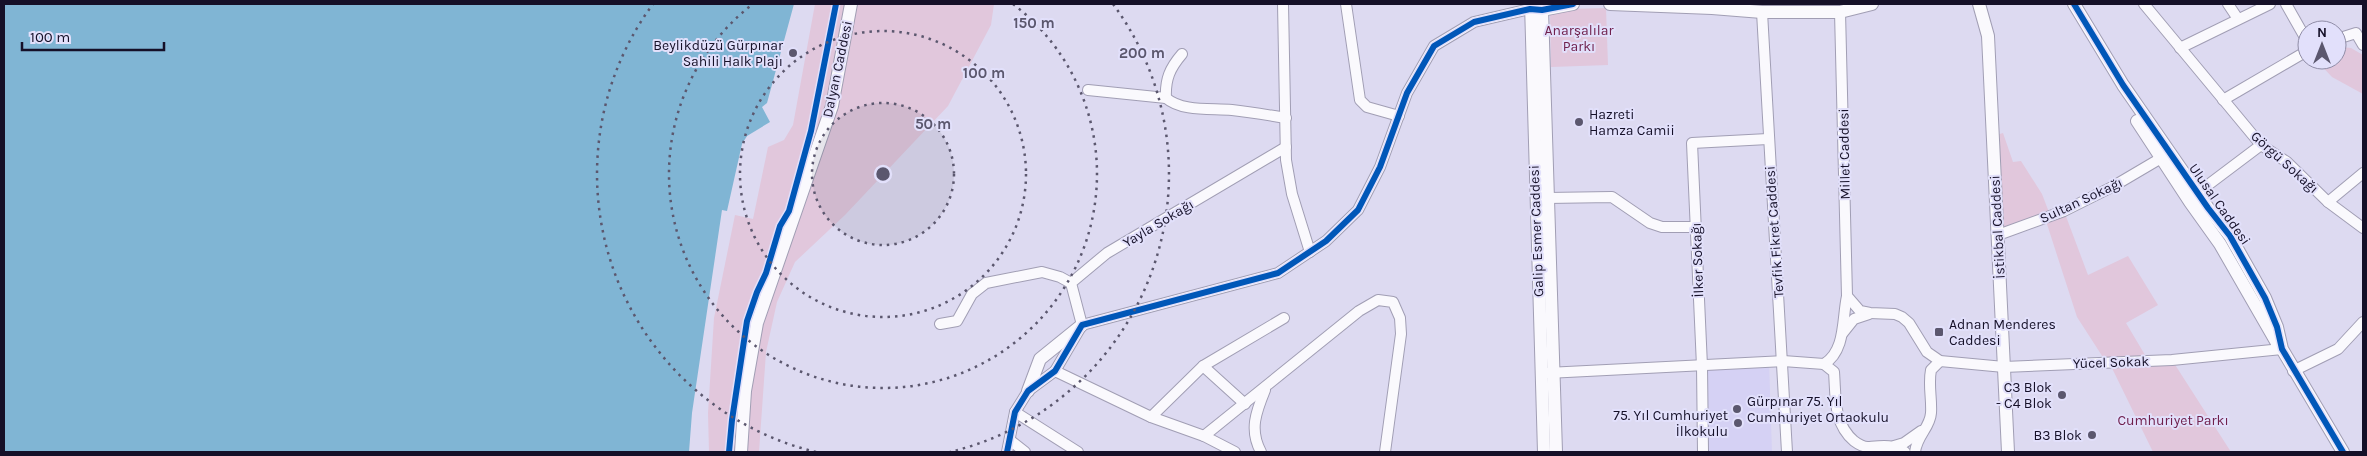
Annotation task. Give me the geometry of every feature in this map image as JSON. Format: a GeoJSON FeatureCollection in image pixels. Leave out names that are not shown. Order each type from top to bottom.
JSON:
{"type":"FeatureCollection","features":[{"type":"Feature","properties":{"kind":"street","name":"Dalyan Caddesi"},"geometry":{"type":"LineString","coordinates":[[741,452],[749,363],[757,323],[832,106],[851,4]]}},
{"type":"Feature","properties":{"kind":"street"},"geometry":{"type":"LineString","coordinates":[[1283,4],[1286,160],[1292,194],[1310,252]]}},
{"type":"Feature","properties":{"kind":"street"},"geometry":{"type":"LineString","coordinates":[[1346,4],[1360,100],[1367,106],[1399,116]]}},
{"type":"Feature","properties":{"kind":"street"},"geometry":{"type":"LineString","coordinates":[[1007,452],[1011,441],[1015,412],[1028,391],[1040,359],[1082,324],[1278,273],[1326,242],[1358,210],[1380,167],[1407,93],[1434,46],[1474,22],[1534,8],[1573,4]]}},
{"type":"Feature","properties":{"kind":"street"},"geometry":{"type":"LineString","coordinates":[[1610,4],[1762,12],[1840,8],[1872,4]]}},
{"type":"Feature","properties":{"kind":"street","name":"İstikbal Caddesi"},"geometry":{"type":"LineString","coordinates":[[1979,4],[1988,36],[2008,452]]}},
{"type":"Feature","properties":{"kind":"street"},"geometry":{"type":"LineString","coordinates":[[2069,4],[2072,18],[2194,198],[2269,330],[2343,452]]}},
{"type":"Feature","properties":{"kind":"street","name":"Görgü Sokağı"},"geometry":{"type":"LineString","coordinates":[[2144,4],[2261,145],[2286,162],[2328,202],[2363,228]]}},
{"type":"Feature","properties":{"kind":"street"},"geometry":{"type":"LineString","coordinates":[[2228,4],[2238,19]]}},
{"type":"Feature","properties":{"kind":"street"},"geometry":{"type":"LineString","coordinates":[[2177,45],[2270,4]]}},
{"type":"Feature","properties":{"kind":"street"},"geometry":{"type":"LineString","coordinates":[[2286,4],[2297,23]]}},
{"type":"Feature","properties":{"kind":"street"},"geometry":{"type":"LineString","coordinates":[[1534,8],[1547,198],[1547,373],[1556,452]]}},
{"type":"Feature","properties":{"kind":"street","name":"Galip Esmer Caddesi"},"geometry":{"type":"LineString","coordinates":[[1534,8],[1547,373],[1544,452]]}},
{"type":"Feature","properties":{"kind":"street","name":"Millet Caddesi"},"geometry":{"type":"LineString","coordinates":[[1840,8],[1847,296],[1842,334]]}},
{"type":"Feature","properties":{"kind":"street","name":"Tevfik Fikret Caddesi"},"geometry":{"type":"LineString","coordinates":[[1762,12],[1787,452]]}},
{"type":"Feature","properties":{"kind":"street"},"geometry":{"type":"LineString","coordinates":[[2347,36],[2356,33],[2363,45]]}},
{"type":"Feature","properties":{"kind":"street"},"geometry":{"type":"LineString","coordinates":[[1166,98],[1166,86],[1170,67],[1182,54]]}},
{"type":"Feature","properties":{"kind":"street"},"geometry":{"type":"LineString","coordinates":[[2223,100],[2297,57]]}},
{"type":"Feature","properties":{"kind":"street"},"geometry":{"type":"LineString","coordinates":[[1088,90],[1166,98],[1171,103],[1194,108],[1231,110],[1286,118]]}},
{"type":"Feature","properties":{"kind":"street","name":"İlker Sokağı"},"geometry":{"type":"LineString","coordinates":[[1703,452],[1702,366],[1692,143],[1768,139]]}},
{"type":"Feature","properties":{"kind":"street"},"geometry":{"type":"LineString","coordinates":[[2194,198],[2261,145]]}},
{"type":"Feature","properties":{"kind":"street","name":"Yayla Sokağı"},"geometry":{"type":"LineString","coordinates":[[1071,283],[1107,253],[1286,147]]}},
{"type":"Feature","properties":{"kind":"street","name":"Sultan Sokağı"},"geometry":{"type":"LineString","coordinates":[[1998,235],[2064,210],[2112,187],[2165,156]]}},
{"type":"Feature","properties":{"kind":"street"},"geometry":{"type":"LineString","coordinates":[[2328,202],[2363,173]]}},
{"type":"Feature","properties":{"kind":"street"},"geometry":{"type":"LineString","coordinates":[[1547,198],[1612,197],[1650,223],[1662,227],[1696,227]]}},
{"type":"Feature","properties":{"kind":"street"},"geometry":{"type":"LineString","coordinates":[[940,324],[957,321],[972,294],[986,282],[1042,272],[1060,277],[1071,283],[1082,324],[1055,371],[1028,391]]}},
{"type":"Feature","properties":{"kind":"street"},"geometry":{"type":"LineString","coordinates":[[1847,296],[1860,311],[1895,314],[1902,317],[1927,352],[1940,361],[1933,366],[1930,374]]}},
{"type":"Feature","properties":{"kind":"street"},"geometry":{"type":"LineString","coordinates":[[1204,436],[1265,389],[1359,311],[1378,300],[1393,302],[1400,318],[1402,334],[1385,452]]}},
{"type":"Feature","properties":{"kind":"street"},"geometry":{"type":"LineString","coordinates":[[1870,313],[1859,316],[1842,334],[1836,351],[1834,372],[1840,426],[1853,440],[1864,447],[1894,446],[1904,443],[1923,430]]}},
{"type":"Feature","properties":{"kind":"street"},"geometry":{"type":"LineString","coordinates":[[1151,417],[1203,366],[1284,318]]}},
{"type":"Feature","properties":{"kind":"street"},"geometry":{"type":"LineString","coordinates":[[2293,370],[2338,349],[2363,322]]}},
{"type":"Feature","properties":{"kind":"street","name":"Yücel Sokak"},"geometry":{"type":"LineString","coordinates":[[1940,361],[2004,367],[2172,360],[2282,349]]}},
{"type":"Feature","properties":{"kind":"street"},"geometry":{"type":"LineString","coordinates":[[1824,364],[1830,360],[1836,351]]}},
{"type":"Feature","properties":{"kind":"street"},"geometry":{"type":"LineString","coordinates":[[1915,452],[1917,440],[1929,422],[1931,414],[1930,374],[1927,352]]}},
{"type":"Feature","properties":{"kind":"street"},"geometry":{"type":"LineString","coordinates":[[1547,373],[1702,366],[1783,360],[1824,364],[1834,372]]}},
{"type":"Feature","properties":{"kind":"street"},"geometry":{"type":"LineString","coordinates":[[1203,366],[1245,404]]}},
{"type":"Feature","properties":{"kind":"street"},"geometry":{"type":"LineString","coordinates":[[1055,371],[1151,417],[1204,436],[1235,452]]}},
{"type":"Feature","properties":{"kind":"street"},"geometry":{"type":"LineString","coordinates":[[1261,452],[1254,436],[1254,418],[1265,389]]}},
{"type":"Feature","properties":{"kind":"street"},"geometry":{"type":"LineString","coordinates":[[1015,412],[1078,452]]}},
{"type":"Feature","properties":{"kind":"street"},"geometry":{"type":"LineString","coordinates":[[1011,441],[1025,452]]}},
{"type":"Feature","properties":{"kind":"street"},"geometry":{"type":"LineString","coordinates":[[1894,446],[1906,452]]}},
{"type":"Feature","properties":{"kind":"shaded area","name":"Gürpınar 75. Yıl Cumhuriyet Ortaokulu"},"geometry":{"type":"Polygon","coordinates":[[[1769,361],[1772,452],[1703,452],[1702,366],[1769,361]]]}},
{"type":"Feature","properties":{"kind":"green space"},"geometry":{"type":"Polygon","coordinates":[[[815,4],[994,4],[991,25],[948,106],[845,215],[795,262],[777,302],[766,352],[759,452],[709,452],[708,413],[714,318],[735,215],[753,219],[768,147],[784,140],[793,125],[815,4]]]}},
{"type":"Feature","properties":{"kind":"green space","name":"Anarşalılar Parkı"},"geometry":{"type":"Polygon","coordinates":[[[1606,8],[1608,65],[1551,67],[1550,14],[1568,9],[1606,8]]]}},
{"type":"Feature","properties":{"kind":"green space"},"geometry":{"type":"Polygon","coordinates":[[[2347,48],[2363,55],[2363,94],[2332,77],[2325,70],[2347,70],[2347,48]]]}},
{"type":"Feature","properties":{"kind":"green space","name":"Cumhuriyet Parkı"},"geometry":{"type":"Polygon","coordinates":[[[2003,133],[2013,162],[2021,161],[2042,194],[2050,215],[2064,211],[2088,275],[2128,256],[2158,305],[2126,323],[2148,360],[2172,360],[2231,452],[2153,452],[2109,362],[2106,362],[2077,317],[2045,218],[2002,230],[1993,136],[2003,133]]]}},
{"type":"Feature","properties":{"kind":"water"},"geometry":{"type":"Polygon","coordinates":[[[4,4],[794,4],[767,103],[762,107],[770,122],[747,136],[742,144],[727,211],[722,210],[692,413],[689,452],[4,452],[4,4]]]}},
{"type":"Feature","properties":{"kind":"cycle path"},"geometry":{"type":"LineString","coordinates":[[729,452],[747,321],[766,273],[780,226],[789,211],[811,131],[836,4]]}},
{"type":"Feature","properties":{"kind":"cycle path"},"geometry":{"type":"LineString","coordinates":[[1007,452],[1015,412],[1028,391],[1055,371],[1082,325],[1278,273],[1326,241],[1358,210],[1380,167],[1407,93],[1434,46],[1474,22],[1530,9],[1542,10],[1573,4]]}},
{"type":"Feature","properties":{"kind":"cycle path","name":"Ulusal Caddesi"},"geometry":{"type":"LineString","coordinates":[[2074,4],[2123,85],[2208,208],[2230,236],[2265,298],[2277,327],[2282,349],[2343,452]]}},
{"type":"Feature","properties":{"kind":"place","name":"Beylikdüzü Gürpınar Sahili Halk Plajı"},"geometry":{"type":"Point","coordinates":[793,53]}},
{"type":"Feature","properties":{"kind":"place","name":"Hazreti Hamza Camii"},"geometry":{"type":"Point","coordinates":[1579,122]}},
{"type":"Feature","properties":{"kind":"place","name":"Adnan Menderes Caddesi"},"geometry":{"type":"Point","coordinates":[1939,332]}},
{"type":"Feature","properties":{"kind":"place","name":"C3 Blok - C4 Blok"},"geometry":{"type":"Point","coordinates":[2062,395]}},
{"type":"Feature","properties":{"kind":"place","name":"Gürpınar 75. Yıl Cumhuriyet Ortaokulu"},"geometry":{"type":"Point","coordinates":[1737,409]}},
{"type":"Feature","properties":{"kind":"place","name":"75. Yıl Cumhuriyet İlkokulu"},"geometry":{"type":"Point","coordinates":[1738,423]}},
{"type":"Feature","properties":{"kind":"place","name":"B3 Blok"},"geometry":{"type":"Point","coordinates":[2092,435]}}]}
